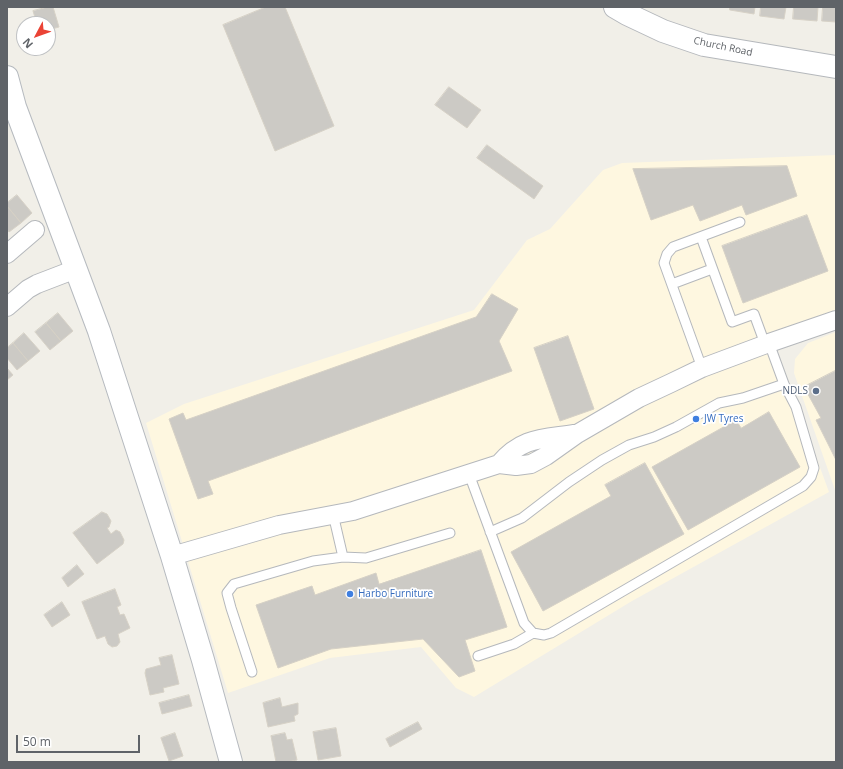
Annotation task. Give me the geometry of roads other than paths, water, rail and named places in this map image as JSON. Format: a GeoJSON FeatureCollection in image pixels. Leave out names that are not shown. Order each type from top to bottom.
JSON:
{"type":"FeatureCollection","features":[{"type":"Feature","properties":{"kind":"main road","name":"Church Road"},"geometry":{"type":"LineString","coordinates":[[624,9],[663,31],[704,45],[836,67]]}},
{"type":"Feature","properties":{"kind":"main road"},"geometry":{"type":"LineString","coordinates":[[7,77],[15,107],[99,331],[172,556],[231,762]]}},
{"type":"Feature","properties":{"kind":"street"},"geometry":{"type":"LineString","coordinates":[[7,254],[35,230]]}},
{"type":"Feature","properties":{"kind":"street"},"geometry":{"type":"LineString","coordinates":[[7,307],[28,289],[37,284],[76,269]]}},
{"type":"Feature","properties":{"kind":"street"},"geometry":{"type":"LineString","coordinates":[[172,556],[279,525],[353,511],[499,464],[516,466],[531,464],[546,456],[577,434],[639,398],[702,368],[836,320]]}},
{"type":"Feature","properties":{"kind":"lane"},"geometry":{"type":"LineString","coordinates":[[702,368],[664,263],[666,254],[673,247],[740,222]]}},
{"type":"Feature","properties":{"kind":"lane"},"geometry":{"type":"LineString","coordinates":[[469,474],[524,623],[533,633],[544,635],[551,633],[803,486],[811,477],[814,468],[796,407],[784,384],[754,314],[732,322],[701,237]]}},
{"type":"Feature","properties":{"kind":"lane"},"geometry":{"type":"LineString","coordinates":[[672,284],[712,269]]}},
{"type":"Feature","properties":{"kind":"lane"},"geometry":{"type":"LineString","coordinates":[[490,532],[522,518],[569,482],[602,460],[629,445],[654,437],[676,427],[719,404],[743,398],[784,384]]}},
{"type":"Feature","properties":{"kind":"lane"},"geometry":{"type":"LineString","coordinates":[[333,514],[343,557]]}},
{"type":"Feature","properties":{"kind":"lane"},"geometry":{"type":"LineString","coordinates":[[252,672],[227,593],[234,584],[313,561],[343,557],[366,558],[450,533]]}},
{"type":"Feature","properties":{"kind":"lane"},"geometry":{"type":"LineString","coordinates":[[478,656],[514,644],[533,633]]}},
{"type":"Feature","properties":{"kind":"place","name":"NDLS"},"geometry":{"type":"Point","coordinates":[816,391]}},
{"type":"Feature","properties":{"kind":"place","name":"JW Tyres"},"geometry":{"type":"Point","coordinates":[696,419]}},
{"type":"Feature","properties":{"kind":"place","name":"Harbo Furniture"},"geometry":{"type":"Point","coordinates":[350,594]}}]}
